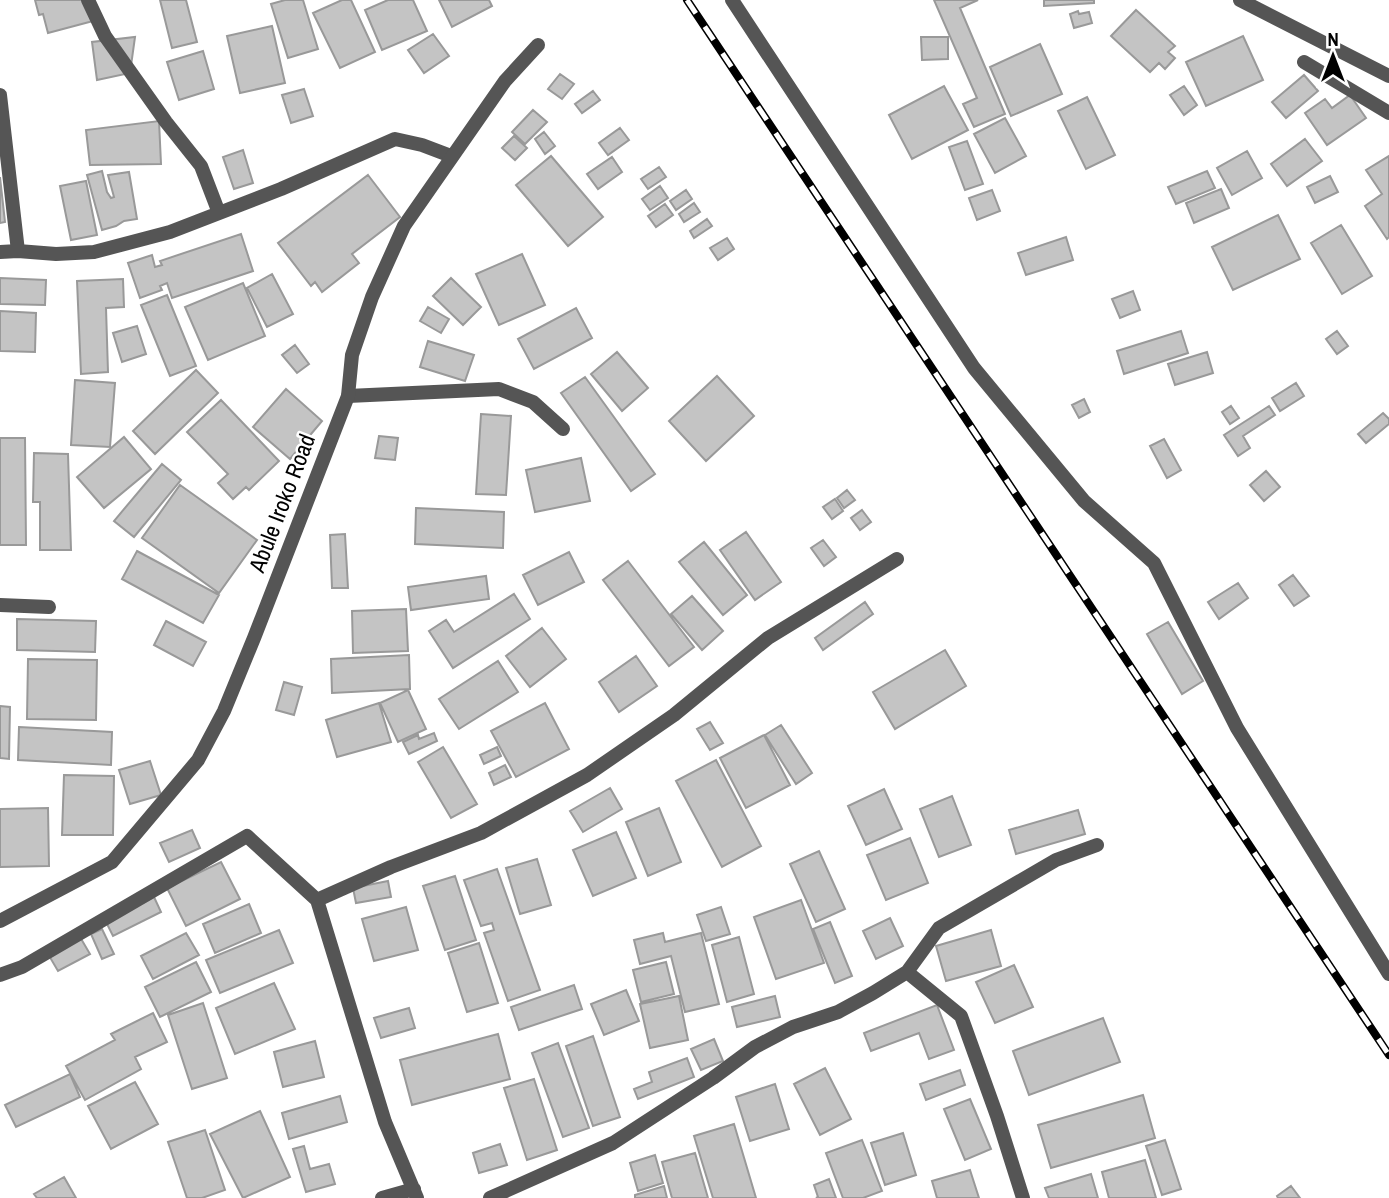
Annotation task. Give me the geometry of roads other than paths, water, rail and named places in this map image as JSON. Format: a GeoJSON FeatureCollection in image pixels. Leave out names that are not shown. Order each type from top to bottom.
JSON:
{"type":"FeatureCollection","features":[{"type":"Feature","properties":{"kind":"street"},"geometry":{"type":"LineString","coordinates":[[89,0],[105,36],[201,166],[219,213]]}},
{"type":"Feature","properties":{"kind":"street"},"geometry":{"type":"LineString","coordinates":[[732,0],[974,368],[1084,501],[1154,563],[1237,728],[1389,974]]}},
{"type":"Feature","properties":{"kind":"street"},"geometry":{"type":"LineString","coordinates":[[1240,0],[1389,76]]}},
{"type":"Feature","properties":{"kind":"street","name":"Abule Iroko Road"},"geometry":{"type":"LineString","coordinates":[[0,921],[112,862],[198,760],[224,711],[348,396],[352,355],[372,297],[404,226],[505,81],[538,45]]}},
{"type":"Feature","properties":{"kind":"street"},"geometry":{"type":"LineString","coordinates":[[1304,62],[1389,113]]}},
{"type":"Feature","properties":{"kind":"street"},"geometry":{"type":"LineString","coordinates":[[0,95],[18,251]]}},
{"type":"Feature","properties":{"kind":"street"},"geometry":{"type":"LineString","coordinates":[[0,252],[94,252],[170,232],[281,189],[395,139],[422,145],[451,156]]}},
{"type":"Feature","properties":{"kind":"street"},"geometry":{"type":"LineString","coordinates":[[348,396],[499,389],[534,402],[563,429]]}},
{"type":"Feature","properties":{"kind":"street"},"geometry":{"type":"LineString","coordinates":[[317,900],[391,867],[481,833],[587,775],[674,715],[768,638],[897,559]]}},
{"type":"Feature","properties":{"kind":"street"},"geometry":{"type":"LineString","coordinates":[[0,605],[49,607]]}},
{"type":"Feature","properties":{"kind":"street"},"geometry":{"type":"LineString","coordinates":[[0,975],[22,967],[247,836],[317,900],[385,1122],[415,1194],[382,1198]]}},
{"type":"Feature","properties":{"kind":"street"},"geometry":{"type":"LineString","coordinates":[[491,1198],[613,1143],[713,1078],[755,1046],[793,1027],[838,1012],[907,972],[939,928],[1056,860],[1097,845]]}},
{"type":"Feature","properties":{"kind":"street"},"geometry":{"type":"LineString","coordinates":[[907,972],[961,1016],[1023,1198]]}},
{"type":"Feature","properties":{"kind":"railway"},"geometry":{"type":"LineString","coordinates":[[687,0],[1389,1055]]}}]}
